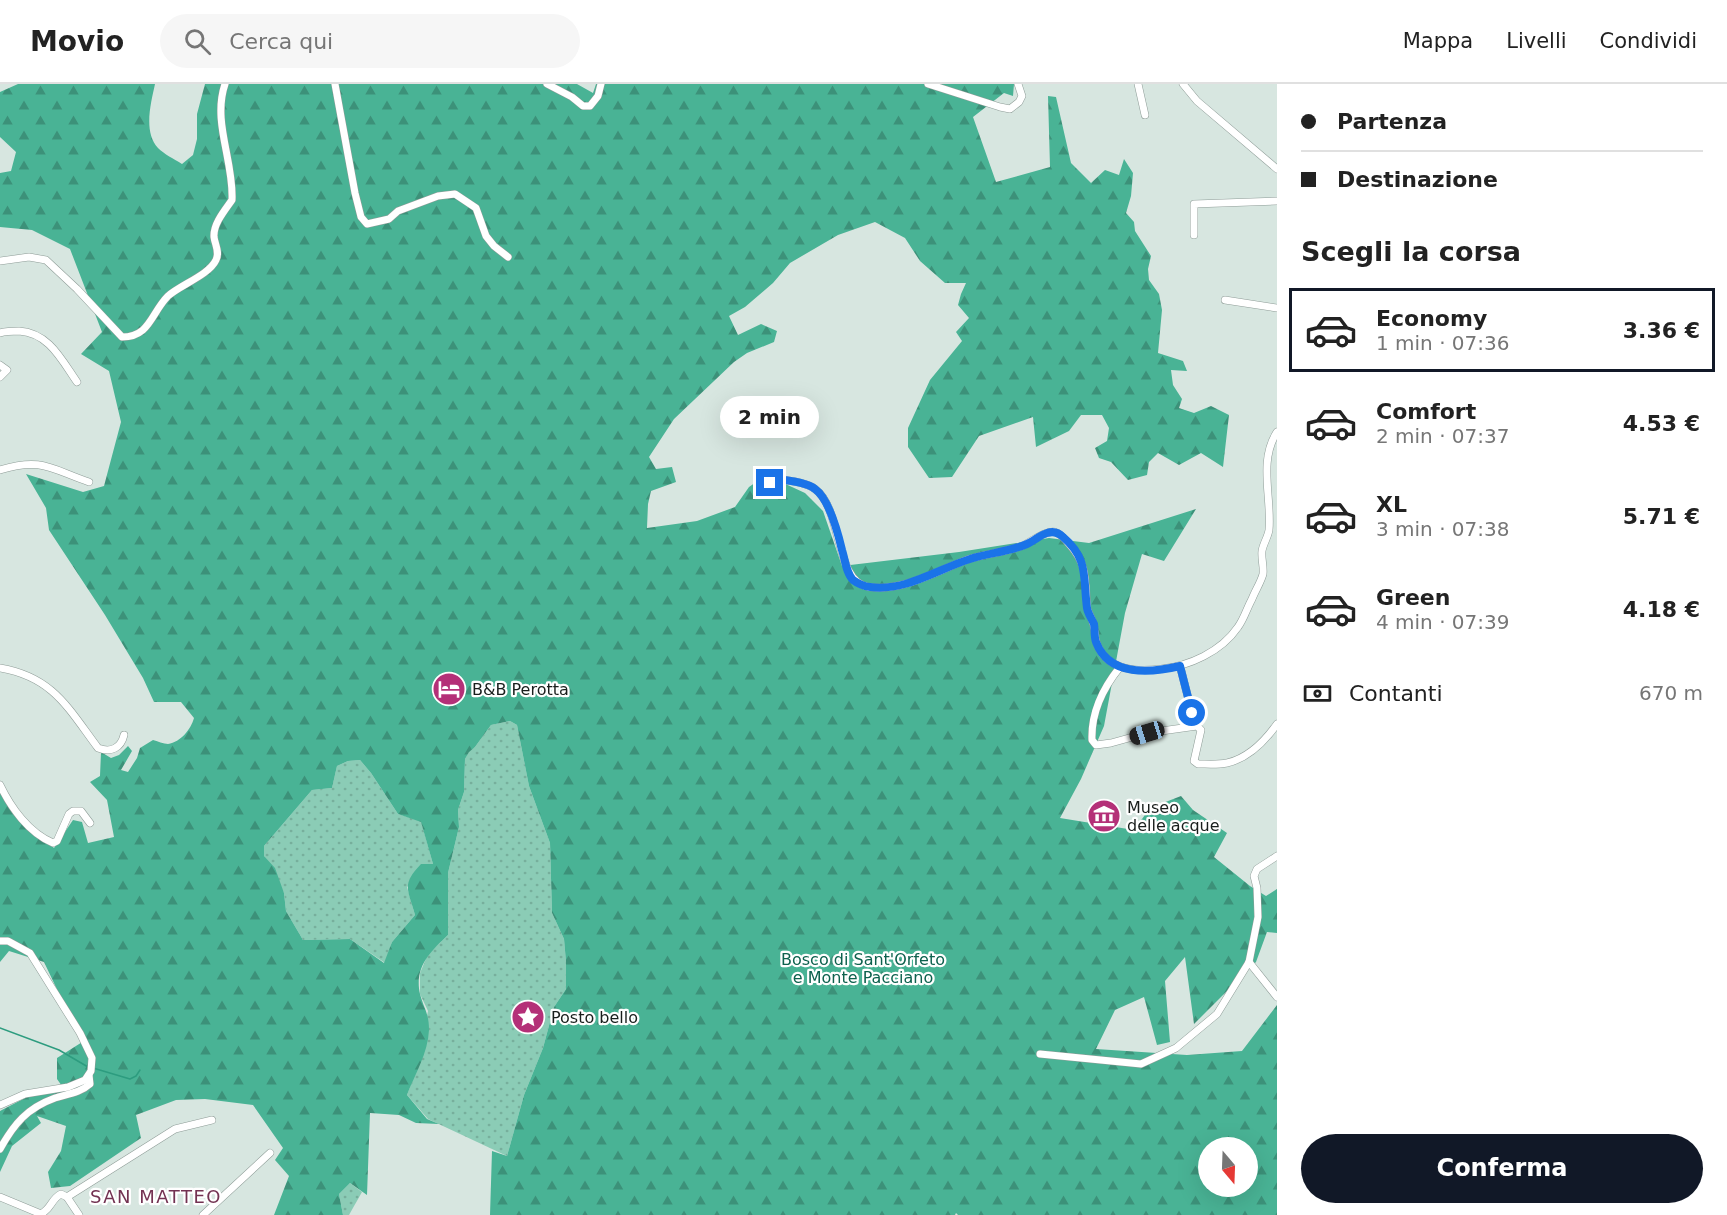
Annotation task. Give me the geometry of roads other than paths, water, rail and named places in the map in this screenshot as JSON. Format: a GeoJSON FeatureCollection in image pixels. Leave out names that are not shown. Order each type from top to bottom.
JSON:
{"type":"FeatureCollection","features":[{"type":"Feature","properties":{"kind":"street"},"geometry":{"type":"LineString","coordinates":[[0,261],[29,257],[46,260],[122,337],[133,337],[147,327],[168,296],[206,270],[216,260],[218,249],[214,235],[222,213],[232,200],[231,168],[221,118],[222,93],[225,84]]}},
{"type":"Feature","properties":{"kind":"street"},"geometry":{"type":"LineString","coordinates":[[335,84],[361,217],[368,224],[389,219],[398,211],[438,196],[454,194],[476,208],[486,236],[508,257]]}},
{"type":"Feature","properties":{"kind":"street"},"geometry":{"type":"LineString","coordinates":[[547,84],[572,97],[583,106],[590,105],[594,101],[601,84]]}},
{"type":"Feature","properties":{"kind":"street"},"geometry":{"type":"LineString","coordinates":[[927,84],[1000,108],[1010,109],[1019,102],[1022,96],[1018,84]]}},
{"type":"Feature","properties":{"kind":"street"},"geometry":{"type":"LineString","coordinates":[[1138,84],[1145,115]]}},
{"type":"Feature","properties":{"kind":"street"},"geometry":{"type":"LineString","coordinates":[[1183,84],[1197,101],[1277,170]]}},
{"type":"Feature","properties":{"kind":"street"},"geometry":{"type":"LineString","coordinates":[[1194,235],[1194,204],[1277,201]]}},
{"type":"Feature","properties":{"kind":"street"},"geometry":{"type":"LineString","coordinates":[[1225,300],[1277,308]]}},
{"type":"Feature","properties":{"kind":"street"},"geometry":{"type":"LineString","coordinates":[[0,333],[25,332],[40,336],[52,345],[77,382]]}},
{"type":"Feature","properties":{"kind":"street"},"geometry":{"type":"LineString","coordinates":[[0,364],[7,370],[0,377]]}},
{"type":"Feature","properties":{"kind":"street"},"geometry":{"type":"LineString","coordinates":[[770,483],[775,479],[810,486],[817,490],[829,510],[848,570],[854,580],[868,587],[895,586],[921,579],[970,559],[1018,547],[1046,533],[1054,532],[1063,537],[1077,552],[1085,569],[1088,610],[1094,625],[1096,642],[1104,655],[1120,667],[1138,672],[1195,662],[1209,653],[1238,627],[1263,573],[1262,551],[1269,531],[1267,458],[1277,432]]}},
{"type":"Feature","properties":{"kind":"street"},"geometry":{"type":"LineString","coordinates":[[0,470],[33,463],[46,465],[89,482]]}},
{"type":"Feature","properties":{"kind":"street"},"geometry":{"type":"LineString","coordinates":[[1180,666],[1192,713]]}},
{"type":"Feature","properties":{"kind":"street"},"geometry":{"type":"LineString","coordinates":[[1120,667],[1098,704],[1091,724],[1092,740],[1096,745],[1112,744],[1147,733],[1197,726],[1201,730],[1194,761],[1198,764],[1227,763],[1248,754],[1267,739],[1277,724]]}},
{"type":"Feature","properties":{"kind":"street"},"geometry":{"type":"LineString","coordinates":[[0,668],[21,673],[54,690],[98,748],[112,750],[121,744],[124,735]]}},
{"type":"Feature","properties":{"kind":"street"},"geometry":{"type":"LineString","coordinates":[[0,785],[7,799],[27,825],[52,843],[57,841],[69,814],[73,811],[81,811],[90,823]]}},
{"type":"Feature","properties":{"kind":"street"},"geometry":{"type":"LineString","coordinates":[[1040,1054],[1141,1064],[1176,1048],[1217,1014],[1249,962],[1258,917],[1257,888],[1254,876],[1257,869],[1277,856]]}},
{"type":"Feature","properties":{"kind":"street"},"geometry":{"type":"LineString","coordinates":[[0,940],[8,941],[30,953],[80,1033],[92,1058],[92,1071],[85,1080],[68,1087],[25,1094],[0,1105]]}},
{"type":"Feature","properties":{"kind":"street"},"geometry":{"type":"LineString","coordinates":[[1249,962],[1277,998]]}},
{"type":"Feature","properties":{"kind":"street"},"geometry":{"type":"LineString","coordinates":[[0,1149],[12,1127],[20,1119],[53,1099],[83,1090],[90,1084],[89,1075]]}},
{"type":"Feature","properties":{"kind":"street"},"geometry":{"type":"LineString","coordinates":[[67,1197],[175,1129],[212,1119]]}},
{"type":"Feature","properties":{"kind":"street"},"geometry":{"type":"LineString","coordinates":[[203,1215],[270,1153]]}},
{"type":"Feature","properties":{"kind":"street"},"geometry":{"type":"LineString","coordinates":[[0,1197],[40,1214],[48,1210],[55,1197],[61,1194],[67,1197],[79,1215]]}},
{"type":"Feature","properties":{"kind":"waterway"},"geometry":{"type":"LineString","coordinates":[[0,1028],[59,1050],[88,1067]]}},
{"type":"Feature","properties":{"kind":"waterway"},"geometry":{"type":"LineString","coordinates":[[93,1068],[130,1079],[140,1070]]}},
{"type":"Feature","properties":{"kind":"place","name":"B&B Perotta"},"geometry":{"type":"Point","coordinates":[449,689]}},
{"type":"Feature","properties":{"kind":"place","name":"Museo delle acque"},"geometry":{"type":"Point","coordinates":[1104,816]}},
{"type":"Feature","properties":{"kind":"place","name":"Posto bello"},"geometry":{"type":"Point","coordinates":[528,1017]}},
{"type":"Feature","properties":{"kind":"district","name":"SAN MATTEO"},"geometry":{"type":"Point","coordinates":[156,1196]}},
{"type":"Feature","properties":{"kind":"park label","name":"Bosco di Sant'Orfeto e Monte Pacciano"},"geometry":{"type":"Point","coordinates":[863,968]}}]}
